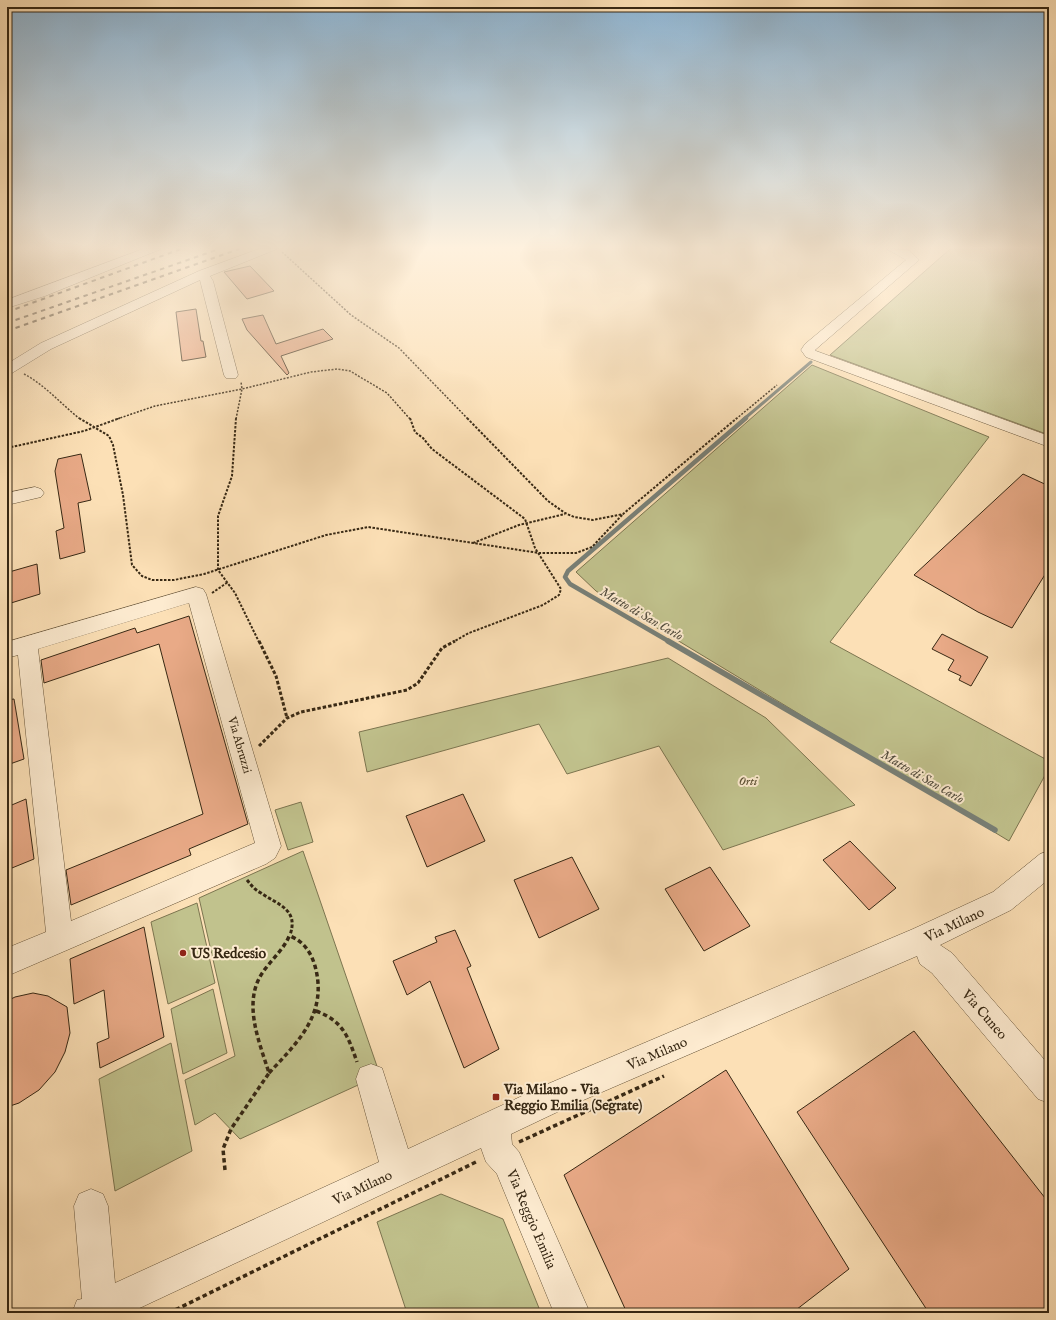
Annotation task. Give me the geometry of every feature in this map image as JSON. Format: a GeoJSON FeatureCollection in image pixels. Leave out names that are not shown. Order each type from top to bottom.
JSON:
{"type":"FeatureCollection","features":[{"type":"Feature","properties":{"kind":"street"},"geometry":{"type":"LineString","coordinates":[[7,365],[117,311]]}},
{"type":"Feature","properties":{"kind":"street"},"geometry":{"type":"LineString","coordinates":[[7,365],[23,359],[46,346],[123,311]]}},
{"type":"Feature","properties":{"kind":"street"},"geometry":{"type":"LineString","coordinates":[[215,311],[231,375]]}},
{"type":"Feature","properties":{"kind":"street"},"geometry":{"type":"LineString","coordinates":[[853,311],[810,347],[808,350],[811,354],[1049,442]]}},
{"type":"Feature","properties":{"kind":"street"},"geometry":{"type":"LineString","coordinates":[[7,499],[35,494]]}},
{"type":"Feature","properties":{"kind":"street","name":"Via Abruzzi"},"geometry":{"type":"LineString","coordinates":[[7,962],[60,940],[234,866],[263,853],[268,846],[196,594],[17,647],[60,940]]}},
{"type":"Feature","properties":{"kind":"street","name":"Via Milano"},"geometry":{"type":"LineString","coordinates":[[95,1310],[398,1170],[496,1139],[568,1091],[923,939],[1002,901],[1021,887],[1047,862]]}},
{"type":"Feature","properties":{"kind":"street","name":"Via Cuneo"},"geometry":{"type":"LineString","coordinates":[[923,939],[930,954],[942,963],[1049,1088]]}},
{"type":"Feature","properties":{"kind":"street"},"geometry":{"type":"LineString","coordinates":[[364,1072],[398,1170]]}},
{"type":"Feature","properties":{"kind":"street","name":"Via Reggio Emilia"},"geometry":{"type":"LineString","coordinates":[[496,1139],[508,1163],[572,1313]]}},
{"type":"Feature","properties":{"kind":"street"},"geometry":{"type":"LineString","coordinates":[[91,1206],[95,1310]]}},
{"type":"Feature","properties":{"kind":"path"},"geometry":{"type":"LineString","coordinates":[[347,311],[400,348],[548,501],[565,514],[579,518],[596,520],[609,519],[623,514]]}},
{"type":"Feature","properties":{"kind":"path"},"geometry":{"type":"LineString","coordinates":[[7,365],[38,381],[61,404],[86,424],[109,436],[113,445],[123,495],[132,565],[136,572],[145,579],[156,581],[182,579],[218,570],[323,536],[368,527],[538,553],[570,554],[586,551],[602,537],[623,514],[777,385]]}},
{"type":"Feature","properties":{"kind":"path"},"geometry":{"type":"LineString","coordinates":[[7,448],[65,436],[155,406],[242,389],[311,372],[337,368],[350,371],[386,393],[409,416],[415,432],[423,438],[432,449],[515,509],[525,519],[538,553],[561,589],[559,594],[543,605],[469,633],[442,648],[418,683],[406,690],[301,712],[287,718],[244,760]]}},
{"type":"Feature","properties":{"kind":"path"},"geometry":{"type":"LineString","coordinates":[[231,375],[240,381],[242,389],[236,419],[232,476],[218,516],[218,570],[235,592],[276,676],[287,718]]}},
{"type":"Feature","properties":{"kind":"path"},"geometry":{"type":"LineString","coordinates":[[470,543],[484,541],[526,524],[545,521],[565,514]]}},
{"type":"Feature","properties":{"kind":"path"},"geometry":{"type":"LineString","coordinates":[[234,866],[258,892],[285,909],[292,918],[290,936],[261,974],[254,997],[254,1024],[269,1073]]}},
{"type":"Feature","properties":{"kind":"path"},"geometry":{"type":"LineString","coordinates":[[224,1170],[222,1149],[231,1129],[269,1073],[304,1033],[316,1011],[319,994],[319,974],[305,945],[296,938],[290,936]]}},
{"type":"Feature","properties":{"kind":"path"},"geometry":{"type":"LineString","coordinates":[[316,1011],[328,1015],[338,1021],[346,1031],[364,1072]]}},
{"type":"Feature","properties":{"kind":"path"},"geometry":{"type":"LineString","coordinates":[[169,1313],[496,1139],[672,1072]]}},
{"type":"Feature","properties":{"kind":"green space"},"geometry":{"type":"Polygon","coordinates":[[[880,311],[1049,311],[1049,435],[830,355],[880,311]]]}},
{"type":"Feature","properties":{"kind":"green space"},"geometry":{"type":"Polygon","coordinates":[[[812,365],[989,437],[830,642],[1049,761],[1049,768],[1009,841],[596,591],[576,572],[812,365]]]}},
{"type":"Feature","properties":{"kind":"green space","name":"Orti"},"geometry":{"type":"Polygon","coordinates":[[[668,658],[766,718],[855,805],[723,850],[659,746],[567,774],[539,724],[367,772],[359,732],[668,658]]]}},
{"type":"Feature","properties":{"kind":"green space"},"geometry":{"type":"Polygon","coordinates":[[[301,802],[313,842],[288,850],[275,810],[301,802]]]}},
{"type":"Feature","properties":{"kind":"green space"},"geometry":{"type":"Polygon","coordinates":[[[303,851],[380,1075],[240,1139],[215,1113],[195,1125],[185,1080],[235,1056],[199,898],[303,851]]]}},
{"type":"Feature","properties":{"kind":"green space","name":"US Redcesio"},"geometry":{"type":"Polygon","coordinates":[[[197,903],[215,983],[168,1004],[151,922],[197,903]]]}},
{"type":"Feature","properties":{"kind":"green space"},"geometry":{"type":"Polygon","coordinates":[[[213,989],[227,1053],[183,1074],[171,1009],[213,989]]]}},
{"type":"Feature","properties":{"kind":"green space"},"geometry":{"type":"Polygon","coordinates":[[[171,1043],[192,1151],[115,1191],[99,1079],[171,1043]]]}},
{"type":"Feature","properties":{"kind":"green space"},"geometry":{"type":"Polygon","coordinates":[[[441,1194],[503,1219],[541,1313],[407,1313],[377,1222],[441,1194]]]}},
{"type":"Feature","properties":{"kind":"building"},"geometry":{"type":"Polygon","coordinates":[[[196,311],[201,341],[203,341],[206,357],[182,361],[176,312],[196,311]]]}},
{"type":"Feature","properties":{"kind":"building"},"geometry":{"type":"Polygon","coordinates":[[[263,315],[276,344],[323,329],[333,339],[281,356],[289,373],[287,375],[247,330],[242,319],[263,315]]]}},
{"type":"Feature","properties":{"kind":"building"},"geometry":{"type":"Polygon","coordinates":[[[81,454],[91,500],[78,503],[85,552],[60,559],[56,531],[64,528],[55,471],[58,459],[81,454]]]}},
{"type":"Feature","properties":{"kind":"building"},"geometry":{"type":"Polygon","coordinates":[[[1023,474],[1049,486],[1049,568],[1012,628],[978,612],[914,575],[1023,474]]]}},
{"type":"Feature","properties":{"kind":"building"},"geometry":{"type":"Polygon","coordinates":[[[37,564],[40,594],[11,603],[9,572],[37,564]]]}},
{"type":"Feature","properties":{"kind":"building"},"geometry":{"type":"Polygon","coordinates":[[[189,616],[248,824],[189,849],[191,855],[71,905],[66,870],[203,814],[159,644],[44,683],[41,660],[135,628],[137,633],[189,616]]]}},
{"type":"Feature","properties":{"kind":"building"},"geometry":{"type":"Polygon","coordinates":[[[942,634],[988,657],[971,686],[959,680],[961,676],[948,670],[954,660],[932,649],[942,634]]]}},
{"type":"Feature","properties":{"kind":"building"},"geometry":{"type":"Polygon","coordinates":[[[14,699],[24,759],[7,765],[7,700],[14,699]]]}},
{"type":"Feature","properties":{"kind":"building"},"geometry":{"type":"Polygon","coordinates":[[[463,794],[485,841],[427,867],[406,816],[463,794]]]}},
{"type":"Feature","properties":{"kind":"building"},"geometry":{"type":"Polygon","coordinates":[[[26,799],[34,859],[7,870],[7,807],[26,799]]]}},
{"type":"Feature","properties":{"kind":"building"},"geometry":{"type":"Polygon","coordinates":[[[850,841],[896,888],[869,910],[823,860],[850,841]]]}},
{"type":"Feature","properties":{"kind":"building"},"geometry":{"type":"Polygon","coordinates":[[[572,857],[599,909],[539,938],[514,880],[572,857]]]}},
{"type":"Feature","properties":{"kind":"building"},"geometry":{"type":"Polygon","coordinates":[[[710,867],[750,926],[704,951],[665,889],[710,867]]]}},
{"type":"Feature","properties":{"kind":"building"},"geometry":{"type":"Polygon","coordinates":[[[144,927],[164,1037],[100,1068],[97,1043],[109,1038],[104,990],[74,1004],[70,959],[144,927]]]}},
{"type":"Feature","properties":{"kind":"building"},"geometry":{"type":"Polygon","coordinates":[[[455,930],[471,966],[467,968],[499,1049],[464,1068],[430,981],[407,995],[393,961],[437,942],[435,937],[455,930]]]}},
{"type":"Feature","properties":{"kind":"building"},"geometry":{"type":"Polygon","coordinates":[[[33,993],[48,996],[67,1007],[70,1033],[65,1052],[55,1072],[39,1090],[19,1103],[7,1107],[7,1001],[15,997],[33,993]]]}},
{"type":"Feature","properties":{"kind":"building"},"geometry":{"type":"Polygon","coordinates":[[[914,1031],[1049,1203],[1049,1313],[929,1313],[797,1112],[914,1031]]]}},
{"type":"Feature","properties":{"kind":"building"},"geometry":{"type":"Polygon","coordinates":[[[726,1070],[849,1269],[792,1313],[627,1313],[564,1175],[726,1070]]]}},
{"type":"Feature","properties":{"kind":"waterway","name":"Matto di San Carlo"},"geometry":{"type":"LineString","coordinates":[[744,419],[811,362]]}},
{"type":"Feature","properties":{"kind":"waterway","name":"Matto di San Carlo"},"geometry":{"type":"LineString","coordinates":[[670,642],[570,584],[565,577],[568,571],[746,418]]}},
{"type":"Feature","properties":{"kind":"waterway","name":"Matto di San Carlo"},"geometry":{"type":"LineString","coordinates":[[668,641],[995,830]]}},
{"type":"Feature","properties":{"kind":"railway"},"geometry":{"type":"LineString","coordinates":[[7,312],[11,311]]}},
{"type":"Feature","properties":{"kind":"railway"},"geometry":{"type":"LineString","coordinates":[[7,323],[43,311]]}},
{"type":"Feature","properties":{"kind":"railway"},"geometry":{"type":"LineString","coordinates":[[7,331],[65,311]]}},
{"type":"Feature","properties":{"kind":"place","name":"US Redcesio"},"geometry":{"type":"Point","coordinates":[183,953]}},
{"type":"Feature","properties":{"kind":"place","name":"Via Milano - Via Reggio Emilia (Segrate)"},"geometry":{"type":"Point","coordinates":[496,1097]}}]}
